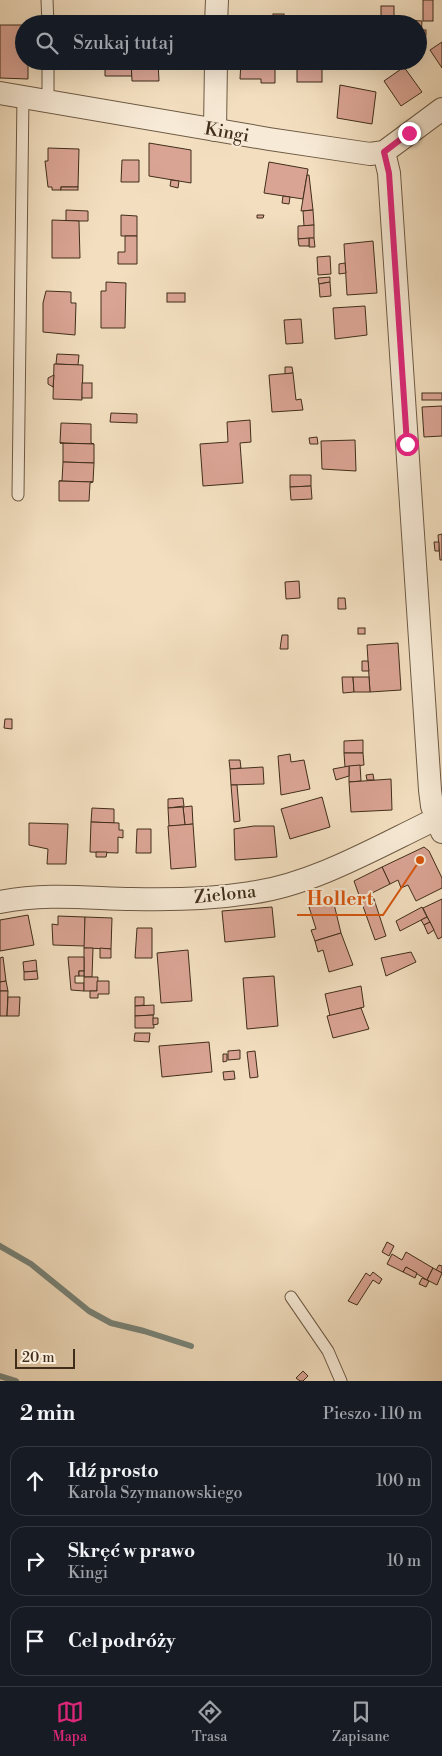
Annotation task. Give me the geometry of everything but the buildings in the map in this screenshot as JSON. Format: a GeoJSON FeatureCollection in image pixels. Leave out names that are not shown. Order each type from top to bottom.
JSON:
{"type":"FeatureCollection","features":[{"type":"Feature","properties":{"kind":"street"},"geometry":{"type":"LineString","coordinates":[[216,15],[217,0]]}},
{"type":"Feature","properties":{"kind":"street"},"geometry":{"type":"LineString","coordinates":[[215,130],[216,70]]}},
{"type":"Feature","properties":{"kind":"street","name":"Kingi"},"geometry":{"type":"LineString","coordinates":[[0,93],[337,150],[370,154],[384,152]]}},
{"type":"Feature","properties":{"kind":"street"},"geometry":{"type":"LineString","coordinates":[[439,825],[430,790],[434,744],[389,173],[384,152],[442,109]]}},
{"type":"Feature","properties":{"kind":"street","name":"Zielona"},"geometry":{"type":"LineString","coordinates":[[0,902],[43,896],[170,899],[251,893],[295,882],[439,825]]}},
{"type":"Feature","properties":{"kind":"lane"},"geometry":{"type":"LineString","coordinates":[[48,0],[48,15]]}},
{"type":"Feature","properties":{"kind":"lane"},"geometry":{"type":"LineString","coordinates":[[48,70],[48,101]]}},
{"type":"Feature","properties":{"kind":"lane"},"geometry":{"type":"LineString","coordinates":[[18,495],[23,96]]}},
{"type":"Feature","properties":{"kind":"lane"},"geometry":{"type":"LineString","coordinates":[[292,1297],[328,1351],[341,1381]]}},
{"type":"Feature","properties":{"kind":"waterway"},"geometry":{"type":"LineString","coordinates":[[0,1246],[31,1264],[89,1311],[111,1323],[191,1346]]}},
{"type":"Feature","properties":{"kind":"waterway"},"geometry":{"type":"LineString","coordinates":[[0,1376],[16,1381]]}},
{"type":"Feature","properties":{"kind":"place","name":"Hollert"},"geometry":{"type":"Point","coordinates":[420,860]}},
{"type":"Feature","properties":{"kind":"route"},"geometry":{"type":"LineString","coordinates":[[407,444],[389,173],[384,152],[409,133]]}}]}
